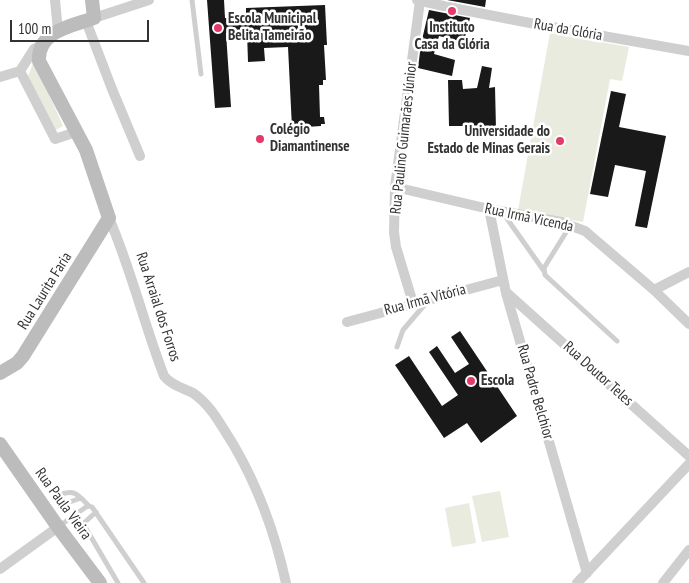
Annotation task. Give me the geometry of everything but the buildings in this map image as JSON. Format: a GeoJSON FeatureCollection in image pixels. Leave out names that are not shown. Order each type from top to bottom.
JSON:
{"type":"FeatureCollection","features":[{"type":"Feature","properties":{"kind":"main road"},"geometry":{"type":"LineString","coordinates":[[40,46],[46,39],[58,31],[90,19],[92,0]]}},
{"type":"Feature","properties":{"kind":"main road","name":"Rua Arraial dos Forros"},"geometry":{"type":"LineString","coordinates":[[40,46],[40,61],[86,150],[110,218]]}},
{"type":"Feature","properties":{"kind":"main road","name":"Rua Laurita Faria"},"geometry":{"type":"LineString","coordinates":[[0,373],[17,363],[23,356],[110,218]]}},
{"type":"Feature","properties":{"kind":"main road","name":"Rua Paula Vieira"},"geometry":{"type":"LineString","coordinates":[[0,444],[100,583]]}},
{"type":"Feature","properties":{"kind":"street"},"geometry":{"type":"LineString","coordinates":[[55,0],[58,31]]}},
{"type":"Feature","properties":{"kind":"street"},"geometry":{"type":"LineString","coordinates":[[140,156],[112,88],[90,19],[149,0]]}},
{"type":"Feature","properties":{"kind":"street","name":"Rua da Glória"},"geometry":{"type":"LineString","coordinates":[[418,1],[689,51]]}},
{"type":"Feature","properties":{"kind":"street","name":"Rua Paulino Guimarães Júnior"},"geometry":{"type":"LineString","coordinates":[[413,303],[396,247],[394,232],[395,188],[418,1]]}},
{"type":"Feature","properties":{"kind":"street"},"geometry":{"type":"LineString","coordinates":[[0,77],[20,70],[34,50],[40,46]]}},
{"type":"Feature","properties":{"kind":"street"},"geometry":{"type":"LineString","coordinates":[[20,70],[55,139],[76,132]]}},
{"type":"Feature","properties":{"kind":"street","name":"Rua Irmã Vicenda"},"geometry":{"type":"LineString","coordinates":[[395,188],[571,225],[585,231],[654,290],[689,324]]}},
{"type":"Feature","properties":{"kind":"street","name":"Rua Padre Belchior"},"geometry":{"type":"LineString","coordinates":[[489,209],[506,293],[587,573]]}},
{"type":"Feature","properties":{"kind":"street","name":"Rua Arraial dos Forros"},"geometry":{"type":"LineString","coordinates":[[110,218],[122,247],[141,312],[164,376],[198,397],[209,408],[246,466],[257,488],[274,536],[286,583]]}},
{"type":"Feature","properties":{"kind":"street"},"geometry":{"type":"LineString","coordinates":[[654,290],[689,272]]}},
{"type":"Feature","properties":{"kind":"street","name":"Rua Irmã Vitória"},"geometry":{"type":"LineString","coordinates":[[347,322],[503,280]]}},
{"type":"Feature","properties":{"kind":"street","name":"Rua Doutor Teles"},"geometry":{"type":"LineString","coordinates":[[506,293],[689,456]]}},
{"type":"Feature","properties":{"kind":"street"},"geometry":{"type":"LineString","coordinates":[[577,583],[689,464]]}},
{"type":"Feature","properties":{"kind":"street"},"geometry":{"type":"LineString","coordinates":[[0,569],[58,527]]}},
{"type":"Feature","properties":{"kind":"street"},"geometry":{"type":"LineString","coordinates":[[663,583],[689,550]]}},
{"type":"Feature","properties":{"kind":"lane"},"geometry":{"type":"LineString","coordinates":[[192,0],[201,74]]}},
{"type":"Feature","properties":{"kind":"lane"},"geometry":{"type":"LineString","coordinates":[[502,211],[550,281],[617,341]]}},
{"type":"Feature","properties":{"kind":"lane"},"geometry":{"type":"LineString","coordinates":[[544,272],[547,263],[571,225]]}},
{"type":"Feature","properties":{"kind":"lane"},"geometry":{"type":"LineString","coordinates":[[397,347],[406,326],[431,298]]}},
{"type":"Feature","properties":{"kind":"lane"},"geometry":{"type":"LineString","coordinates":[[81,498],[96,512],[142,582]]}},
{"type":"Feature","properties":{"kind":"lane"},"geometry":{"type":"LineString","coordinates":[[58,527],[89,506]]}},
{"type":"Feature","properties":{"kind":"lane"},"geometry":{"type":"LineString","coordinates":[[96,512],[84,525],[118,583]]}},
{"type":"Feature","properties":{"kind":"shaded area"},"geometry":{"type":"Polygon","coordinates":[[[550,33],[629,47],[622,81],[610,79],[583,222],[518,210],[550,33]]]}},
{"type":"Feature","properties":{"kind":"shaded area"},"geometry":{"type":"Polygon","coordinates":[[[34,61],[63,126],[54,131],[28,76],[34,61]]]}},
{"type":"Feature","properties":{"kind":"shaded area"},"geometry":{"type":"Polygon","coordinates":[[[500,491],[509,537],[482,542],[472,496],[500,491]]]}},
{"type":"Feature","properties":{"kind":"shaded area"},"geometry":{"type":"Polygon","coordinates":[[[469,503],[476,543],[452,547],[445,508],[469,503]]]}},
{"type":"Feature","properties":{"kind":"place","name":"Instituto Casa da Glória"},"geometry":{"type":"Point","coordinates":[452,11]}},
{"type":"Feature","properties":{"kind":"place","name":"Escola Municipal Belita Tameirão"},"geometry":{"type":"Point","coordinates":[218,28]}},
{"type":"Feature","properties":{"kind":"place","name":"Colégio Diamantinense"},"geometry":{"type":"Point","coordinates":[260,139]}},
{"type":"Feature","properties":{"kind":"place","name":"Universidade do Estado de Minas Gerais"},"geometry":{"type":"Point","coordinates":[560,141]}},
{"type":"Feature","properties":{"kind":"place","name":"Escola"},"geometry":{"type":"Point","coordinates":[471,381]}}]}
